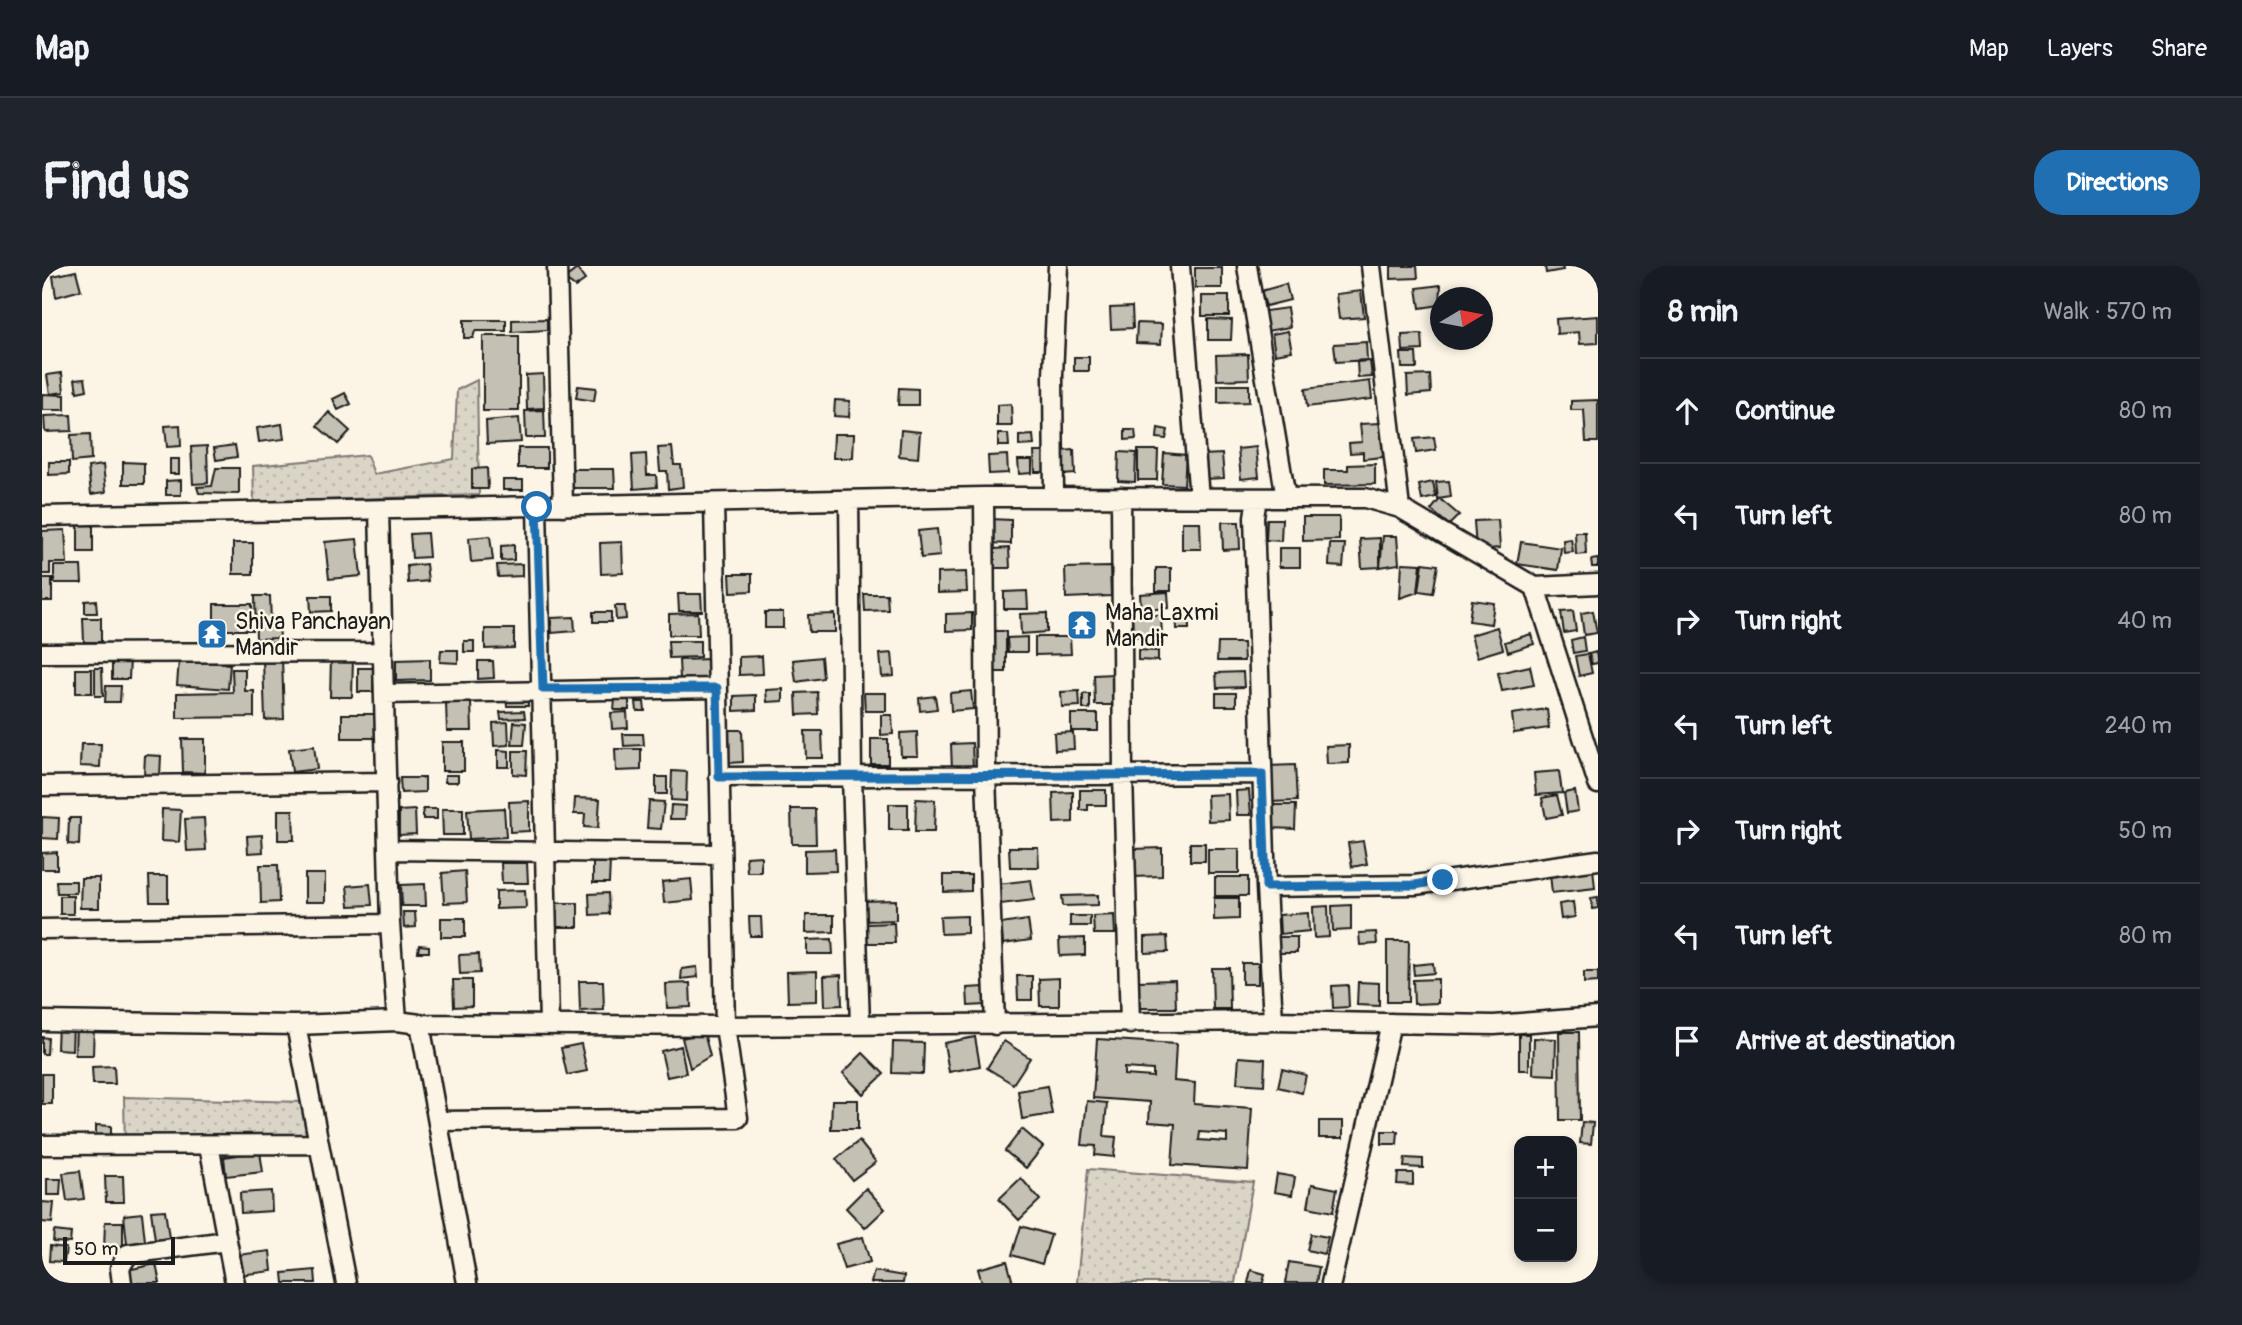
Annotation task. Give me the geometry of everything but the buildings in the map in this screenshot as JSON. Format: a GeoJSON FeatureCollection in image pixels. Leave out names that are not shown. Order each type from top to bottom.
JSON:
{"type":"FeatureCollection","features":[{"type":"Feature","properties":{"kind":"street"},"geometry":{"type":"LineString","coordinates":[[556,266],[563,506]]}},
{"type":"Feature","properties":{"kind":"street"},"geometry":{"type":"LineString","coordinates":[[1054,497],[1053,375],[1058,266]]}},
{"type":"Feature","properties":{"kind":"street"},"geometry":{"type":"LineString","coordinates":[[1180,266],[1199,498]]}},
{"type":"Feature","properties":{"kind":"street"},"geometry":{"type":"LineString","coordinates":[[1248,266],[1286,498]]}},
{"type":"Feature","properties":{"kind":"street"},"geometry":{"type":"LineString","coordinates":[[1371,266],[1400,508]]}},
{"type":"Feature","properties":{"kind":"street"},"geometry":{"type":"LineString","coordinates":[[984,497],[986,776],[995,1025]]}},
{"type":"Feature","properties":{"kind":"street"},"geometry":{"type":"LineString","coordinates":[[42,516],[984,497],[1365,498],[1400,508],[1535,587],[1598,584]]}},
{"type":"Feature","properties":{"kind":"street"},"geometry":{"type":"LineString","coordinates":[[1121,497],[1123,775],[1130,1024]]}},
{"type":"Feature","properties":{"kind":"street"},"geometry":{"type":"LineString","coordinates":[[1257,498],[1254,517],[1273,1021]]}},
{"type":"Feature","properties":{"kind":"street"},"geometry":{"type":"LineString","coordinates":[[849,500],[852,776],[860,1025]]}},
{"type":"Feature","properties":{"kind":"street"},"geometry":{"type":"LineString","coordinates":[[438,1121],[738,1118],[725,1026],[715,503]]}},
{"type":"Feature","properties":{"kind":"street"},"geometry":{"type":"LineString","coordinates":[[537,507],[549,1024]]}},
{"type":"Feature","properties":{"kind":"street"},"geometry":{"type":"LineString","coordinates":[[379,510],[390,924],[397,1021]]}},
{"type":"Feature","properties":{"kind":"street"},"geometry":{"type":"LineString","coordinates":[[1535,587],[1598,784]]}},
{"type":"Feature","properties":{"kind":"street"},"geometry":{"type":"LineString","coordinates":[[42,653],[383,652]]}},
{"type":"Feature","properties":{"kind":"street"},"geometry":{"type":"LineString","coordinates":[[384,694],[543,689],[717,688]]}},
{"type":"Feature","properties":{"kind":"street"},"geometry":{"type":"LineString","coordinates":[[719,777],[1262,774]]}},
{"type":"Feature","properties":{"kind":"street"},"geometry":{"type":"LineString","coordinates":[[42,786],[387,782]]}},
{"type":"Feature","properties":{"kind":"street"},"geometry":{"type":"LineString","coordinates":[[388,850],[720,854]]}},
{"type":"Feature","properties":{"kind":"street"},"geometry":{"type":"LineString","coordinates":[[1266,887],[1415,885],[1598,860]]}},
{"type":"Feature","properties":{"kind":"street"},"geometry":{"type":"LineString","coordinates":[[42,929],[390,924]]}},
{"type":"Feature","properties":{"kind":"street"},"geometry":{"type":"LineString","coordinates":[[42,1021],[296,1025],[397,1021],[420,1024],[725,1026],[1273,1021],[1494,1025],[1598,1017]]}},
{"type":"Feature","properties":{"kind":"street"},"geometry":{"type":"LineString","coordinates":[[1331,1283],[1391,1023]]}},
{"type":"Feature","properties":{"kind":"street"},"geometry":{"type":"LineString","coordinates":[[420,1024],[467,1283]]}},
{"type":"Feature","properties":{"kind":"street"},"geometry":{"type":"LineString","coordinates":[[296,1025],[346,1283]]}},
{"type":"Feature","properties":{"kind":"street"},"geometry":{"type":"LineString","coordinates":[[42,1145],[319,1144]]}},
{"type":"Feature","properties":{"kind":"street"},"geometry":{"type":"LineString","coordinates":[[209,1145],[235,1283]]}},
{"type":"Feature","properties":{"kind":"street"},"geometry":{"type":"LineString","coordinates":[[122,1283],[120,1268],[128,1254],[228,1241]]}},
{"type":"Feature","properties":{"kind":"shaded area"},"geometry":{"type":"Polygon","coordinates":[[[477,380],[479,495],[254,502],[253,466],[367,455],[374,474],[454,459],[457,390],[477,380]]]}},
{"type":"Feature","properties":{"kind":"shaded area"},"geometry":{"type":"Polygon","coordinates":[[[124,1097],[303,1102],[310,1138],[125,1149],[124,1097]]]}},
{"type":"Feature","properties":{"kind":"shaded area"},"geometry":{"type":"Polygon","coordinates":[[[1088,1169],[1253,1182],[1235,1283],[1077,1283],[1088,1169]]]}},
{"type":"Feature","properties":{"kind":"place","name":"Maha Laxmi Mandir"},"geometry":{"type":"Point","coordinates":[1082,625]}},
{"type":"Feature","properties":{"kind":"place","name":"Shiva Panchayan Mandir"},"geometry":{"type":"Point","coordinates":[212,634]}},
{"type":"Feature","properties":{"kind":"route"},"geometry":{"type":"LineString","coordinates":[[537,507],[543,689],[717,688],[719,777],[1262,774],[1266,887],[1415,885],[1443,880]]}}]}
